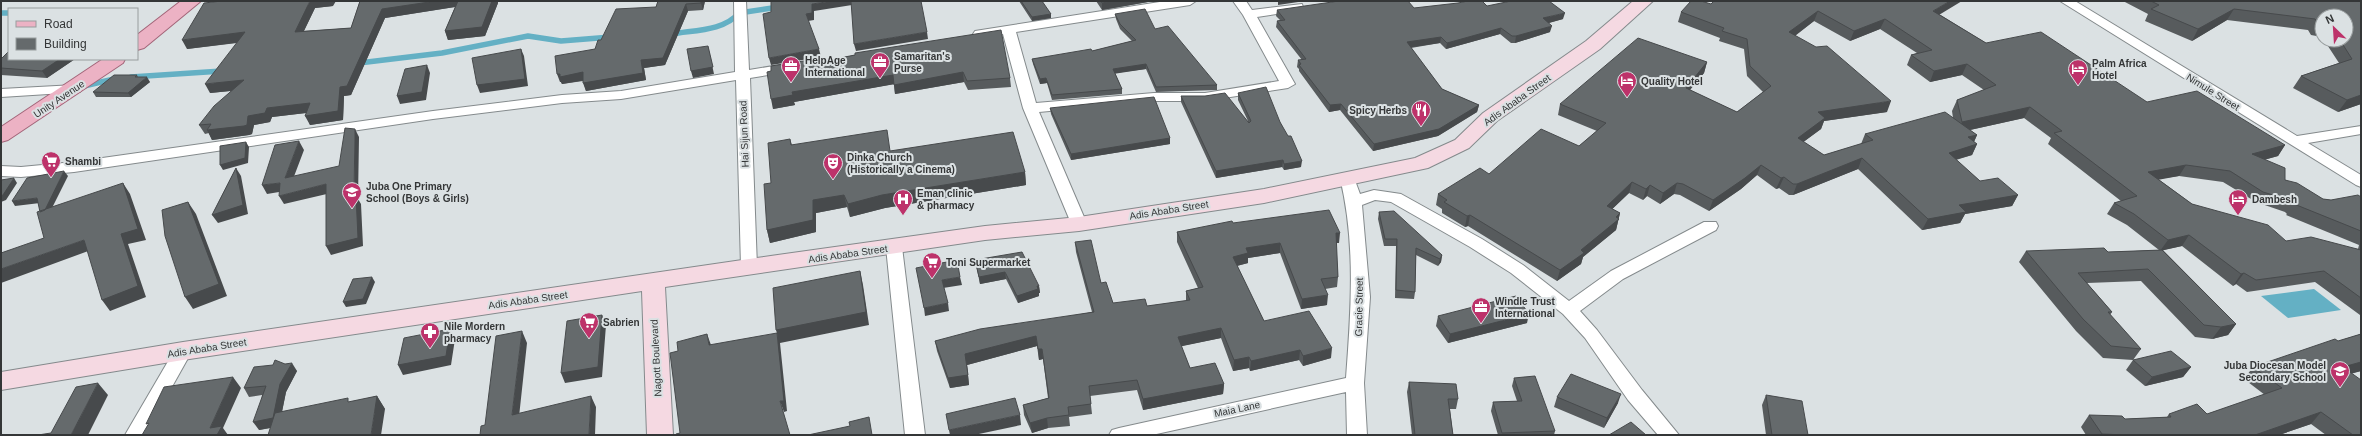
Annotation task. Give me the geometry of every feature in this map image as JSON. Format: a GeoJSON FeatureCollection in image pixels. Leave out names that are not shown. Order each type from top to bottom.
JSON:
{"type":"FeatureCollection","features":[{"type":"Feature","properties":{"kind":"main road"},"geometry":{"type":"LineString","coordinates":[[138,43],[192,1]]}},
{"type":"Feature","properties":{"kind":"main road","name":"Unity Avenue"},"geometry":{"type":"LineString","coordinates":[[1,136],[75,89],[115,60]]}},
{"type":"Feature","properties":{"kind":"street","name":"Hai Sijun Road"},"geometry":{"type":"LineString","coordinates":[[740,1],[749,267]]}},
{"type":"Feature","properties":{"kind":"street"},"geometry":{"type":"LineString","coordinates":[[969,36],[1190,1]]}},
{"type":"Feature","properties":{"kind":"street"},"geometry":{"type":"LineString","coordinates":[[1030,108],[1154,97],[1205,97],[1288,84],[1249,14],[1239,1]]}},
{"type":"Feature","properties":{"kind":"street","name":"Adis Ababa Street"},"geometry":{"type":"LineString","coordinates":[[1,381],[183,351],[749,267],[985,233],[1079,224],[1264,196],[1421,163],[1462,144],[1490,117],[1527,93],[1593,45],[1644,1]]}},
{"type":"Feature","properties":{"kind":"street","name":"Nimule Street"},"geometry":{"type":"LineString","coordinates":[[2066,1],[2361,182]]}},
{"type":"Feature","properties":{"kind":"street"},"geometry":{"type":"LineString","coordinates":[[1249,14],[1312,5]]}},
{"type":"Feature","properties":{"kind":"street"},"geometry":{"type":"LineString","coordinates":[[1008,30],[1030,108],[1079,224]]}},
{"type":"Feature","properties":{"kind":"street"},"geometry":{"type":"LineString","coordinates":[[1,171],[22,172],[74,167],[433,115],[562,99],[621,95],[804,65]]}},
{"type":"Feature","properties":{"kind":"street"},"geometry":{"type":"LineString","coordinates":[[1,93],[75,89]]}},
{"type":"Feature","properties":{"kind":"street"},"geometry":{"type":"LineString","coordinates":[[2294,141],[2361,130]]}},
{"type":"Feature","properties":{"kind":"street","name":"Gracie Street"},"geometry":{"type":"LineString","coordinates":[[1348,178],[1354,202],[1361,297],[1355,383],[1357,435]]}},
{"type":"Feature","properties":{"kind":"street"},"geometry":{"type":"LineString","coordinates":[[1354,202],[1374,195],[1402,202],[1476,243],[1517,269],[1569,310],[1591,334],[1635,395],[1669,435]]}},
{"type":"Feature","properties":{"kind":"street"},"geometry":{"type":"LineString","coordinates":[[1569,310],[1617,275],[1710,226]]}},
{"type":"Feature","properties":{"kind":"street"},"geometry":{"type":"LineString","coordinates":[[894,247],[915,435]]}},
{"type":"Feature","properties":{"kind":"street","name":"Nagott Boulevard"},"geometry":{"type":"LineString","coordinates":[[652,282],[660,435]]}},
{"type":"Feature","properties":{"kind":"street"},"geometry":{"type":"LineString","coordinates":[[135,435],[183,351]]}},
{"type":"Feature","properties":{"kind":"street","name":"Maia Lane"},"geometry":{"type":"LineString","coordinates":[[1119,435],[1355,383]]}},
{"type":"Feature","properties":{"kind":"water"},"geometry":{"type":"Polygon","coordinates":[[[2314,289],[2341,310],[2288,318],[2261,296],[2314,289]]]}},
{"type":"Feature","properties":{"kind":"building"},"geometry":{"type":"Polygon","coordinates":[[[222,1],[310,1],[295,32],[351,28],[360,1],[436,1],[382,9],[347,86],[340,87],[338,111],[305,116],[310,103],[267,108],[265,113],[248,116],[247,125],[207,130],[211,124],[199,125],[214,106],[244,80],[205,84],[245,32],[182,40],[204,3],[222,1]]]}},
{"type":"Feature","properties":{"kind":"building"},"geometry":{"type":"Polygon","coordinates":[[[458,1],[492,1],[482,27],[445,31],[458,1]]]}},
{"type":"Feature","properties":{"kind":"building"},"geometry":{"type":"Polygon","coordinates":[[[658,1],[701,1],[701,3],[686,4],[663,58],[641,60],[643,73],[583,83],[583,72],[560,77],[560,74],[557,74],[555,56],[595,49],[598,40],[601,40],[616,9],[656,7],[658,1]]]}},
{"type":"Feature","properties":{"kind":"building"},"geometry":{"type":"Polygon","coordinates":[[[771,1],[833,1],[812,4],[812,13],[806,14],[819,49],[769,58],[763,14],[771,12],[771,1]]]}},
{"type":"Feature","properties":{"kind":"building"},"geometry":{"type":"Polygon","coordinates":[[[851,1],[921,1],[927,32],[854,44],[851,1]]]}},
{"type":"Feature","properties":{"kind":"building"},"geometry":{"type":"Polygon","coordinates":[[[1021,1],[1042,1],[1051,14],[1032,17],[1021,1]]]}},
{"type":"Feature","properties":{"kind":"building"},"geometry":{"type":"Polygon","coordinates":[[[1101,1],[1113,1],[1102,3],[1101,1]]]}},
{"type":"Feature","properties":{"kind":"building"},"geometry":{"type":"Polygon","coordinates":[[[1339,1],[1408,1],[1414,8],[1468,1],[1482,1],[1487,6],[1511,1],[1549,1],[1565,13],[1543,18],[1552,26],[1516,36],[1512,36],[1501,28],[1447,43],[1441,37],[1407,42],[1442,89],[1479,105],[1439,129],[1374,144],[1341,104],[1330,105],[1299,65],[1301,64],[1298,60],[1306,59],[1277,21],[1285,20],[1277,10],[1339,1]]]}},
{"type":"Feature","properties":{"kind":"building"},"geometry":{"type":"Polygon","coordinates":[[[1691,1],[1701,1],[1711,4],[1714,1],[1950,1],[1933,11],[1986,43],[2041,32],[2147,102],[2197,91],[2285,145],[2252,154],[2285,168],[2285,180],[2297,183],[2323,199],[2331,200],[2358,195],[2361,197],[2361,231],[2294,204],[2296,204],[2293,201],[2263,192],[2230,171],[2186,165],[2148,172],[2192,204],[2268,225],[2286,241],[2311,237],[2361,250],[2361,298],[2324,271],[2256,280],[2244,273],[2241,274],[2189,235],[2168,240],[2134,214],[2114,203],[2137,196],[2054,133],[2062,131],[2030,107],[1962,122],[1957,100],[1996,85],[1967,64],[1934,71],[1911,55],[1932,50],[1885,19],[1854,31],[1818,11],[1789,32],[1816,47],[1827,46],[1891,101],[1818,112],[1825,118],[1798,138],[1824,155],[1873,140],[1865,134],[1945,112],[1977,135],[1968,137],[1977,144],[1949,153],[1980,181],[1998,178],[2018,195],[1959,205],[1966,212],[1928,219],[1862,158],[1797,184],[1793,184],[1784,177],[1781,178],[1761,165],[1713,200],[1683,184],[1677,183],[1663,193],[1650,185],[1646,189],[1632,182],[1607,206],[1620,213],[1616,217],[1619,219],[1581,250],[1584,253],[1560,270],[1470,215],[1467,216],[1444,202],[1447,200],[1438,194],[1480,168],[1489,174],[1541,129],[1579,146],[1606,123],[1560,104],[1638,38],[1707,62],[1686,88],[1737,112],[1771,86],[1750,66],[1747,39],[1722,31],[1724,28],[1681,12],[1691,1]]]}},
{"type":"Feature","properties":{"kind":"building"},"geometry":{"type":"Polygon","coordinates":[[[2151,1],[2361,1],[2361,95],[2347,100],[2301,76],[2352,59],[2345,48],[2354,48],[2354,8],[2314,8],[2314,19],[2234,9],[2198,29],[2151,9],[2159,5],[2151,1]]]}},
{"type":"Feature","properties":{"kind":"building"},"geometry":{"type":"Polygon","coordinates":[[[1145,9],[1155,29],[1168,26],[1217,85],[1156,87],[1146,64],[1113,69],[1122,89],[1052,95],[1046,78],[1040,79],[1032,59],[1091,49],[1092,51],[1136,40],[1120,24],[1115,14],[1145,9]]]}},
{"type":"Feature","properties":{"kind":"building"},"geometry":{"type":"Polygon","coordinates":[[[1001,30],[1010,78],[967,81],[963,72],[894,85],[893,75],[792,92],[793,95],[771,99],[767,72],[771,71],[771,66],[823,58],[824,61],[855,55],[855,53],[1001,30]]]}},
{"type":"Feature","properties":{"kind":"building"},"geometry":{"type":"Polygon","coordinates":[[[708,46],[713,67],[691,71],[687,49],[708,46]]]}},
{"type":"Feature","properties":{"kind":"building"},"geometry":{"type":"Polygon","coordinates":[[[521,49],[525,79],[477,85],[472,58],[521,49]]]}},
{"type":"Feature","properties":{"kind":"building"},"geometry":{"type":"Polygon","coordinates":[[[8,52],[8,60],[58,60],[42,71],[1,68],[1,59],[8,52]]]}},
{"type":"Feature","properties":{"kind":"building"},"geometry":{"type":"Polygon","coordinates":[[[427,65],[422,92],[397,96],[405,69],[427,65]]]}},
{"type":"Feature","properties":{"kind":"building"},"geometry":{"type":"Polygon","coordinates":[[[114,75],[137,75],[135,77],[147,77],[128,93],[93,92],[114,75]]]}},
{"type":"Feature","properties":{"kind":"building"},"geometry":{"type":"Polygon","coordinates":[[[1266,87],[1280,122],[1288,136],[1291,136],[1302,161],[1284,164],[1283,160],[1216,171],[1181,96],[1205,96],[1225,93],[1249,123],[1251,121],[1238,93],[1266,87]]]}},
{"type":"Feature","properties":{"kind":"building"},"geometry":{"type":"Polygon","coordinates":[[[1154,97],[1170,138],[1071,154],[1050,108],[1154,97]]]}},
{"type":"Feature","properties":{"kind":"building"},"geometry":{"type":"Polygon","coordinates":[[[345,128],[355,129],[354,196],[356,195],[358,238],[326,246],[326,184],[279,196],[280,183],[262,185],[275,145],[299,141],[285,178],[339,166],[345,128]]]}},
{"type":"Feature","properties":{"kind":"building"},"geometry":{"type":"Polygon","coordinates":[[[887,130],[890,151],[1013,132],[1025,172],[882,195],[848,204],[844,195],[813,200],[813,220],[767,230],[764,184],[771,183],[768,143],[790,139],[791,145],[887,130]]]}},
{"type":"Feature","properties":{"kind":"building"},"geometry":{"type":"Polygon","coordinates":[[[246,142],[245,158],[220,165],[220,146],[246,142]]]}},
{"type":"Feature","properties":{"kind":"building"},"geometry":{"type":"Polygon","coordinates":[[[236,168],[243,205],[212,215],[236,168]]]}},
{"type":"Feature","properties":{"kind":"building"},"geometry":{"type":"Polygon","coordinates":[[[64,171],[45,210],[40,212],[37,198],[12,201],[27,178],[64,171]]]}},
{"type":"Feature","properties":{"kind":"building"},"geometry":{"type":"Polygon","coordinates":[[[14,178],[3,195],[1,196],[1,180],[14,178]]]}},
{"type":"Feature","properties":{"kind":"building"},"geometry":{"type":"Polygon","coordinates":[[[123,183],[138,229],[121,234],[138,286],[102,300],[84,240],[1,269],[1,253],[44,238],[37,212],[123,183]]]}},
{"type":"Feature","properties":{"kind":"building"},"geometry":{"type":"Polygon","coordinates":[[[188,202],[219,284],[185,297],[165,236],[162,210],[188,202]]]}},
{"type":"Feature","properties":{"kind":"building"},"geometry":{"type":"Polygon","coordinates":[[[1329,210],[1340,233],[1336,233],[1338,277],[1321,279],[1328,295],[1302,299],[1280,243],[1246,248],[1248,253],[1233,257],[1264,321],[1309,311],[1332,348],[1303,356],[1300,350],[1251,361],[1249,357],[1234,360],[1221,328],[1178,337],[1190,368],[1215,363],[1224,384],[1143,399],[1137,380],[1089,386],[1091,404],[1068,407],[1069,415],[1047,418],[1030,423],[1023,405],[1049,398],[1042,349],[1038,349],[1036,336],[965,354],[968,375],[948,378],[935,341],[980,329],[1094,312],[1075,242],[1091,240],[1101,283],[1106,282],[1113,303],[1145,299],[1147,306],[1190,300],[1186,291],[1203,287],[1177,232],[1232,221],[1233,223],[1329,210]]]}},
{"type":"Feature","properties":{"kind":"building"},"geometry":{"type":"Polygon","coordinates":[[[1394,211],[1442,255],[1440,259],[1416,248],[1415,292],[1396,290],[1397,239],[1385,239],[1379,212],[1394,211]]]}},
{"type":"Feature","properties":{"kind":"building"},"geometry":{"type":"Polygon","coordinates":[[[2104,248],[2108,252],[2162,250],[2236,324],[2221,327],[2204,325],[2148,269],[2078,273],[2112,312],[2108,312],[2141,349],[2111,346],[2083,319],[2026,251],[2104,248]]]}},
{"type":"Feature","properties":{"kind":"building"},"geometry":{"type":"Polygon","coordinates":[[[1022,252],[1039,286],[1037,286],[1038,289],[1017,296],[1005,272],[979,277],[975,260],[1022,252]]]}},
{"type":"Feature","properties":{"kind":"building"},"geometry":{"type":"Polygon","coordinates":[[[957,260],[960,277],[942,280],[948,303],[924,308],[916,268],[957,260]]]}},
{"type":"Feature","properties":{"kind":"building"},"geometry":{"type":"Polygon","coordinates":[[[860,271],[866,312],[776,330],[773,288],[860,271]]]}},
{"type":"Feature","properties":{"kind":"building"},"geometry":{"type":"Polygon","coordinates":[[[372,277],[363,299],[343,302],[353,279],[372,277]]]}},
{"type":"Feature","properties":{"kind":"building"},"geometry":{"type":"Polygon","coordinates":[[[1516,296],[1529,314],[1450,334],[1438,316],[1516,296]]]}},
{"type":"Feature","properties":{"kind":"building"},"geometry":{"type":"Polygon","coordinates":[[[602,315],[598,367],[561,373],[567,321],[602,315]]]}},
{"type":"Feature","properties":{"kind":"building"},"geometry":{"type":"Polygon","coordinates":[[[450,329],[446,356],[398,365],[404,338],[450,329]]]}},
{"type":"Feature","properties":{"kind":"building"},"geometry":{"type":"Polygon","coordinates":[[[522,331],[512,415],[591,396],[589,435],[480,435],[481,426],[485,425],[496,336],[522,331]]]}},
{"type":"Feature","properties":{"kind":"building"},"geometry":{"type":"Polygon","coordinates":[[[777,333],[784,401],[780,401],[790,435],[676,435],[680,433],[670,353],[678,351],[677,342],[707,334],[709,345],[777,333]]]}},
{"type":"Feature","properties":{"kind":"building"},"geometry":{"type":"Polygon","coordinates":[[[2361,334],[2361,362],[2343,367],[2361,380],[2361,435],[2353,435],[2321,412],[2255,435],[2102,434],[2089,415],[2122,416],[2125,419],[2171,417],[2169,414],[2197,404],[2207,414],[2282,388],[2253,367],[2335,339],[2338,341],[2361,334]]]}},
{"type":"Feature","properties":{"kind":"building"},"geometry":{"type":"Polygon","coordinates":[[[2171,351],[2191,367],[2152,377],[2133,360],[2171,351]]]}},
{"type":"Feature","properties":{"kind":"building"},"geometry":{"type":"Polygon","coordinates":[[[275,360],[285,364],[292,363],[280,384],[273,418],[253,422],[266,386],[244,388],[254,367],[273,365],[275,360]]]}},
{"type":"Feature","properties":{"kind":"building"},"geometry":{"type":"Polygon","coordinates":[[[1571,374],[1621,394],[1607,418],[1557,397],[1571,374]]]}},
{"type":"Feature","properties":{"kind":"building"},"geometry":{"type":"Polygon","coordinates":[[[1535,376],[1555,431],[1502,433],[1493,402],[1522,401],[1514,378],[1535,376]]]}},
{"type":"Feature","properties":{"kind":"building"},"geometry":{"type":"Polygon","coordinates":[[[233,377],[210,428],[222,426],[217,435],[142,435],[149,423],[146,424],[164,387],[233,377]]]}},
{"type":"Feature","properties":{"kind":"building"},"geometry":{"type":"Polygon","coordinates":[[[1409,382],[1456,384],[1458,399],[1448,399],[1453,435],[1415,435],[1409,382]]]}},
{"type":"Feature","properties":{"kind":"building"},"geometry":{"type":"Polygon","coordinates":[[[98,383],[71,435],[38,435],[51,433],[76,387],[98,383]]]}},
{"type":"Feature","properties":{"kind":"building"},"geometry":{"type":"Polygon","coordinates":[[[1766,395],[1802,401],[1808,435],[1772,435],[1766,395]]]}},
{"type":"Feature","properties":{"kind":"building"},"geometry":{"type":"Polygon","coordinates":[[[377,396],[371,435],[268,435],[275,413],[348,398],[348,402],[377,396]]]}},
{"type":"Feature","properties":{"kind":"building"},"geometry":{"type":"Polygon","coordinates":[[[1015,398],[1020,415],[949,430],[946,414],[1015,398]]]}},
{"type":"Feature","properties":{"kind":"building"},"geometry":{"type":"Polygon","coordinates":[[[869,417],[872,435],[808,435],[850,426],[849,422],[869,417]]]}},
{"type":"Feature","properties":{"kind":"building"},"geometry":{"type":"Polygon","coordinates":[[[1631,422],[1646,435],[1609,435],[1631,422]]]}},
{"type":"Feature","properties":{"kind":"waterway"},"geometry":{"type":"LineString","coordinates":[[672,34],[708,29],[733,19],[739,13],[779,7]]}},
{"type":"Feature","properties":{"kind":"waterway"},"geometry":{"type":"LineString","coordinates":[[1,13],[8,13]]}},
{"type":"Feature","properties":{"kind":"waterway"},"geometry":{"type":"LineString","coordinates":[[359,63],[442,53],[528,36],[561,41],[611,37]]}},
{"type":"Feature","properties":{"kind":"waterway"},"geometry":{"type":"LineString","coordinates":[[131,77],[222,71]]}},
{"type":"Feature","properties":{"kind":"waterway"},"geometry":{"type":"LineString","coordinates":[[84,86],[114,79]]}},
{"type":"Feature","properties":{"kind":"place","name":"Samaritan's Purse"},"geometry":{"type":"Point","coordinates":[880,79]}},
{"type":"Feature","properties":{"kind":"place","name":"HelpAge International"},"geometry":{"type":"Point","coordinates":[791,83]}},
{"type":"Feature","properties":{"kind":"place","name":"Palm Africa Hotel"},"geometry":{"type":"Point","coordinates":[2078,86]}},
{"type":"Feature","properties":{"kind":"place","name":"Quality Hotel"},"geometry":{"type":"Point","coordinates":[1627,98]}},
{"type":"Feature","properties":{"kind":"place","name":"Spicy Herbs"},"geometry":{"type":"Point","coordinates":[1421,127]}},
{"type":"Feature","properties":{"kind":"place","name":"Shambi"},"geometry":{"type":"Point","coordinates":[51,178]}},
{"type":"Feature","properties":{"kind":"place","name":"Dinka Church (Historically a Cinema)"},"geometry":{"type":"Point","coordinates":[833,180]}},
{"type":"Feature","properties":{"kind":"place","name":"Juba One Primary School (Boys & Girls)"},"geometry":{"type":"Point","coordinates":[352,209]}},
{"type":"Feature","properties":{"kind":"place","name":"Eman clinic & pharmacy"},"geometry":{"type":"Point","coordinates":[903,216]}},
{"type":"Feature","properties":{"kind":"place","name":"Dambesh"},"geometry":{"type":"Point","coordinates":[2238,216]}},
{"type":"Feature","properties":{"kind":"place","name":"Toni Supermarket"},"geometry":{"type":"Point","coordinates":[932,279]}},
{"type":"Feature","properties":{"kind":"place","name":"Windle Trust International"},"geometry":{"type":"Point","coordinates":[1481,324]}},
{"type":"Feature","properties":{"kind":"place","name":"Sabrien"},"geometry":{"type":"Point","coordinates":[589,339]}},
{"type":"Feature","properties":{"kind":"place","name":"Nile Mordern pharmacy"},"geometry":{"type":"Point","coordinates":[430,349]}},
{"type":"Feature","properties":{"kind":"place","name":"Juba Diocesan Model Secondary School"},"geometry":{"type":"Point","coordinates":[2340,388]}}]}
